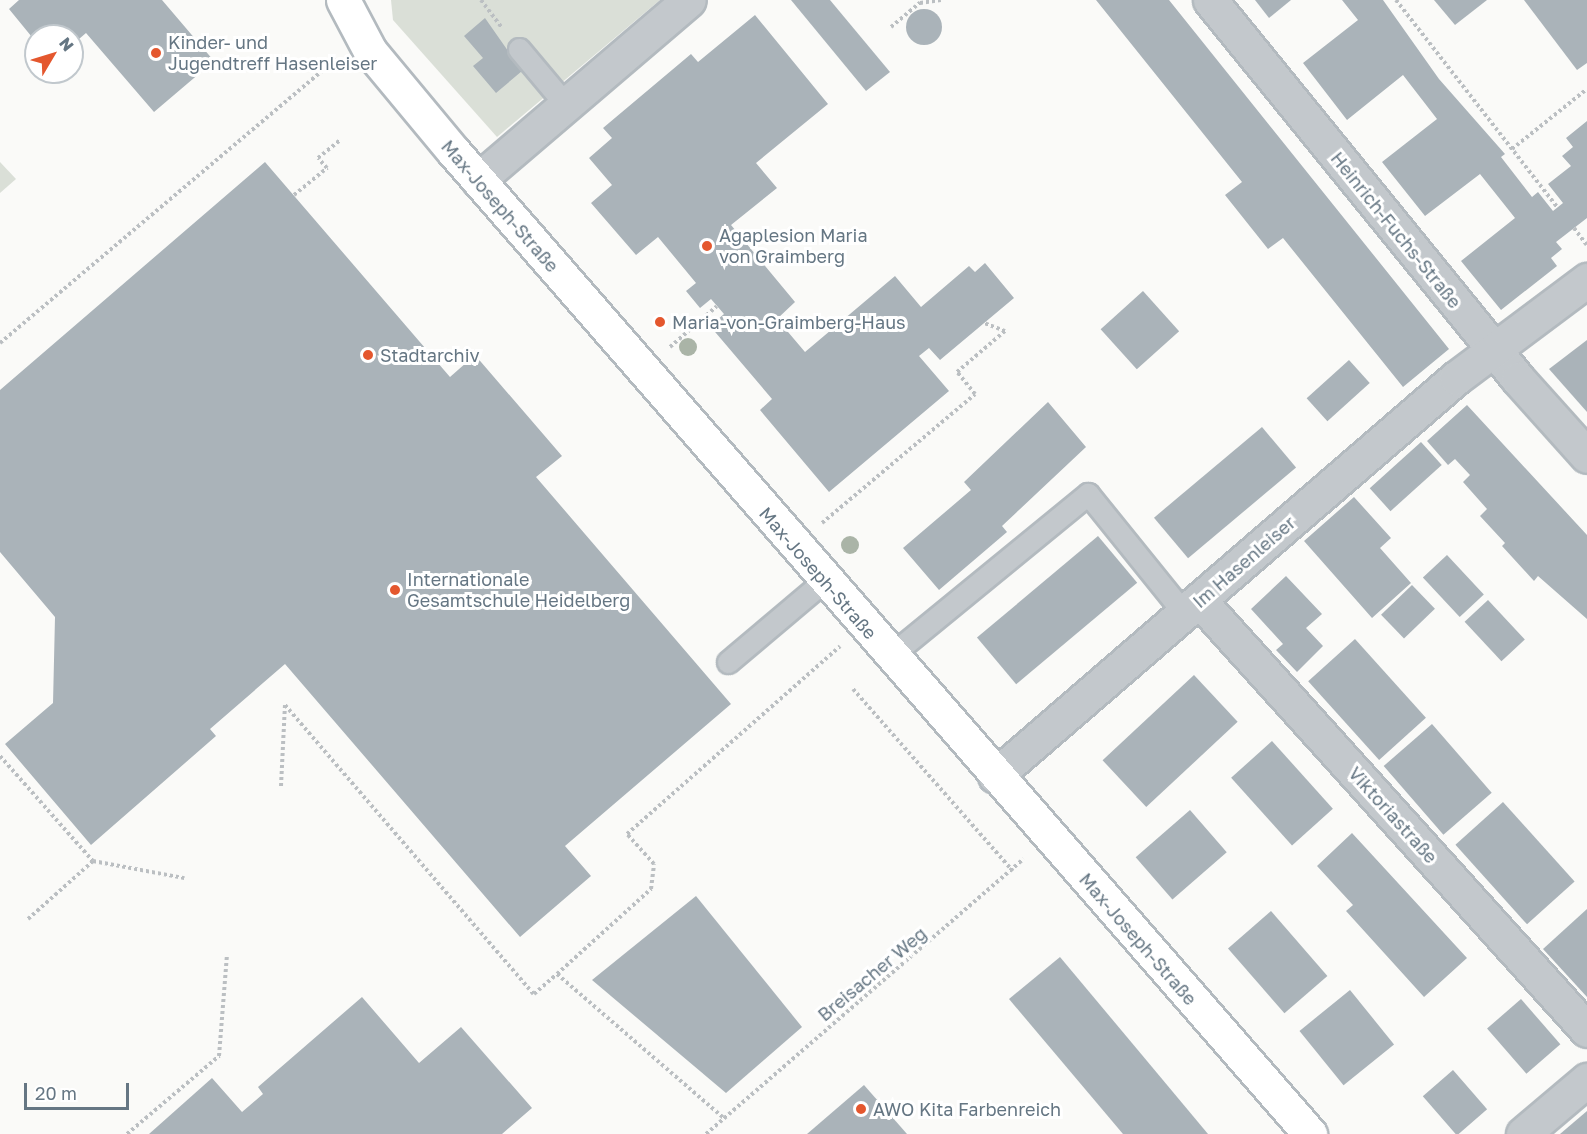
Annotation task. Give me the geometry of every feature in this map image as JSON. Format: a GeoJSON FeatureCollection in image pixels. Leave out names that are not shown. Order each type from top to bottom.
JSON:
{"type":"FeatureCollection","features":[{"type":"Feature","properties":{"kind":"street","name":"Max-Joseph-Straße"},"geometry":{"type":"LineString","coordinates":[[343,0],[362,38],[478,180],[794,547],[1310,1134]]}},
{"type":"Feature","properties":{"kind":"street"},"geometry":{"type":"LineString","coordinates":[[478,180],[689,0]]}},
{"type":"Feature","properties":{"kind":"street","name":"Heinrich-Fuchs-Straße"},"geometry":{"type":"LineString","coordinates":[[1210,0],[1494,349],[1587,456]]}},
{"type":"Feature","properties":{"kind":"street","name":"Im Hasenleiser"},"geometry":{"type":"LineString","coordinates":[[995,776],[1494,349],[1587,280]]}},
{"type":"Feature","properties":{"kind":"street","name":"Viktoriastraße"},"geometry":{"type":"LineString","coordinates":[[1192,607],[1587,1030]]}},
{"type":"Feature","properties":{"kind":"street"},"geometry":{"type":"LineString","coordinates":[[1523,1134],[1587,1080]]}},
{"type":"Feature","properties":{"kind":"lane"},"geometry":{"type":"LineString","coordinates":[[519,49],[566,105]]}},
{"type":"Feature","properties":{"kind":"lane"},"geometry":{"type":"LineString","coordinates":[[890,656],[1088,494],[1192,607]]}},
{"type":"Feature","properties":{"kind":"lane"},"geometry":{"type":"LineString","coordinates":[[728,662],[824,581]]}},
{"type":"Feature","properties":{"kind":"path"},"geometry":{"type":"LineString","coordinates":[[481,0],[519,49]]}},
{"type":"Feature","properties":{"kind":"path"},"geometry":{"type":"LineString","coordinates":[[891,27],[920,3],[941,0]]}},
{"type":"Feature","properties":{"kind":"path"},"geometry":{"type":"LineString","coordinates":[[1396,0],[1557,207]]}},
{"type":"Feature","properties":{"kind":"path"},"geometry":{"type":"LineString","coordinates":[[0,343],[362,38]]}},
{"type":"Feature","properties":{"kind":"path"},"geometry":{"type":"LineString","coordinates":[[1512,149],[1587,89]]}},
{"type":"Feature","properties":{"kind":"path"},"geometry":{"type":"LineString","coordinates":[[294,195],[327,168],[318,158],[340,140]]}},
{"type":"Feature","properties":{"kind":"path"},"geometry":{"type":"LineString","coordinates":[[1574,228],[1587,245]]}},
{"type":"Feature","properties":{"kind":"path"},"geometry":{"type":"LineString","coordinates":[[642,371],[717,306]]}},
{"type":"Feature","properties":{"kind":"path"},"geometry":{"type":"LineString","coordinates":[[794,547],[975,394],[957,372],[1005,332],[984,323]]}},
{"type":"Feature","properties":{"kind":"path"},"geometry":{"type":"LineString","coordinates":[[280,786],[285,705],[534,994],[651,889],[654,864],[627,834],[864,626]]}},
{"type":"Feature","properties":{"kind":"path"},"geometry":{"type":"LineString","coordinates":[[853,689],[1013,872]]}},
{"type":"Feature","properties":{"kind":"path"},"geometry":{"type":"LineString","coordinates":[[0,756],[93,861],[184,878]]}},
{"type":"Feature","properties":{"kind":"path","name":"Breisacher Weg"},"geometry":{"type":"LineString","coordinates":[[706,1134],[1013,872],[1026,854],[1025,839],[1040,826]]}},
{"type":"Feature","properties":{"kind":"path"},"geometry":{"type":"LineString","coordinates":[[28,919],[93,861]]}},
{"type":"Feature","properties":{"kind":"path"},"geometry":{"type":"LineString","coordinates":[[127,1134],[219,1056],[227,954]]}},
{"type":"Feature","properties":{"kind":"path"},"geometry":{"type":"LineString","coordinates":[[557,974],[724,1118]]}},
{"type":"Feature","properties":{"kind":"shaded area"},"geometry":{"type":"Polygon","coordinates":[[[391,0],[660,0],[497,137],[393,20],[391,0]]]}},
{"type":"Feature","properties":{"kind":"shaded area"},"geometry":{"type":"Polygon","coordinates":[[[0,162],[16,179],[0,193],[0,162]]]}},
{"type":"Feature","properties":{"kind":"building","name":"Kinder- und Jugendtreff Hasenleiser"},"geometry":{"type":"Polygon","coordinates":[[[19,0],[162,0],[214,61],[154,112],[86,33],[84,35],[84,24],[24,24],[24,27],[9,9],[19,0]]]}},
{"type":"Feature","properties":{"kind":"building"},"geometry":{"type":"Polygon","coordinates":[[[791,0],[830,0],[890,72],[866,91],[791,0]]]}},
{"type":"Feature","properties":{"kind":"building"},"geometry":{"type":"Polygon","coordinates":[[[1096,0],[1169,0],[1449,349],[1403,387],[1283,238],[1268,249],[1225,195],[1242,182],[1096,0]]]}},
{"type":"Feature","properties":{"kind":"building"},"geometry":{"type":"Polygon","coordinates":[[[1255,0],[1291,0],[1269,18],[1255,0]]]}},
{"type":"Feature","properties":{"kind":"building"},"geometry":{"type":"Polygon","coordinates":[[[1342,0],[1383,0],[1439,79],[1505,154],[1501,157],[1532,197],[1538,192],[1553,211],[1563,203],[1548,184],[1571,166],[1562,156],[1573,147],[1566,138],[1587,121],[1587,218],[1556,242],[1562,249],[1551,258],[1557,266],[1501,310],[1461,261],[1515,218],[1480,174],[1425,216],[1382,162],[1437,119],[1403,75],[1347,120],[1303,63],[1358,20],[1342,0]]]}},
{"type":"Feature","properties":{"kind":"building"},"geometry":{"type":"Polygon","coordinates":[[[1434,0],[1487,0],[1455,25],[1434,0]]]}},
{"type":"Feature","properties":{"kind":"building"},"geometry":{"type":"Polygon","coordinates":[[[1524,0],[1587,0],[1587,63],[1577,70],[1524,0]]]}},
{"type":"Feature","properties":{"kind":"building"},"geometry":{"type":"Polygon","coordinates":[[[924,9],[936,15],[942,27],[936,39],[924,45],[912,39],[906,27],[912,15],[924,9]]]}},
{"type":"Feature","properties":{"kind":"building","name":"Agaplesion Maria von Graimberg"},"geometry":{"type":"Polygon","coordinates":[[[755,15],[828,104],[756,163],[777,188],[731,225],[795,302],[777,319],[805,352],[895,276],[921,307],[969,266],[975,272],[985,263],[1014,298],[940,360],[929,348],[919,356],[949,391],[829,492],[760,410],[772,399],[710,326],[724,314],[711,299],[700,308],[686,291],[696,283],[658,237],[636,255],[591,203],[612,185],[589,158],[612,138],[603,128],[691,54],[698,62],[755,15]]]}},
{"type":"Feature","properties":{"kind":"building"},"geometry":{"type":"Polygon","coordinates":[[[485,18],[522,71],[496,93],[473,66],[483,58],[464,36],[485,18]]]}},
{"type":"Feature","properties":{"kind":"building","name":"Internationale Gesamtschule Heidelberg"},"geometry":{"type":"Polygon","coordinates":[[[265,162],[450,377],[475,355],[562,456],[536,477],[731,704],[565,846],[591,876],[520,937],[285,664],[210,729],[216,736],[91,845],[5,744],[53,703],[55,617],[0,552],[0,390],[265,162]]]}},
{"type":"Feature","properties":{"kind":"building"},"geometry":{"type":"Polygon","coordinates":[[[1143,291],[1179,331],[1137,369],[1101,329],[1143,291]]]}},
{"type":"Feature","properties":{"kind":"building"},"geometry":{"type":"Polygon","coordinates":[[[1587,340],[1587,412],[1549,369],[1587,340]]]}},
{"type":"Feature","properties":{"kind":"building"},"geometry":{"type":"Polygon","coordinates":[[[1349,360],[1370,383],[1327,421],[1307,398],[1349,360]]]}},
{"type":"Feature","properties":{"kind":"building"},"geometry":{"type":"Polygon","coordinates":[[[1048,402],[1086,447],[1002,526],[1007,532],[939,590],[903,548],[971,490],[964,482],[1048,402]]]}},
{"type":"Feature","properties":{"kind":"building"},"geometry":{"type":"Polygon","coordinates":[[[1467,405],[1587,535],[1587,619],[1538,576],[1534,581],[1502,546],[1505,543],[1480,516],[1487,509],[1463,482],[1470,475],[1455,459],[1448,465],[1427,441],[1467,405]]]}},
{"type":"Feature","properties":{"kind":"building"},"geometry":{"type":"Polygon","coordinates":[[[1262,427],[1296,468],[1188,558],[1154,518],[1262,427]]]}},
{"type":"Feature","properties":{"kind":"building"},"geometry":{"type":"Polygon","coordinates":[[[1421,442],[1442,465],[1390,511],[1370,488],[1421,442]]]}},
{"type":"Feature","properties":{"kind":"building"},"geometry":{"type":"Polygon","coordinates":[[[1354,497],[1391,538],[1380,548],[1411,583],[1372,618],[1304,541],[1354,497]]]}},
{"type":"Feature","properties":{"kind":"building"},"geometry":{"type":"Polygon","coordinates":[[[1098,536],[1137,583],[1016,684],[977,638],[1098,536]]]}},
{"type":"Feature","properties":{"kind":"building"},"geometry":{"type":"Polygon","coordinates":[[[1447,555],[1484,594],[1460,617],[1423,578],[1447,555]]]}},
{"type":"Feature","properties":{"kind":"building"},"geometry":{"type":"Polygon","coordinates":[[[1286,576],[1322,614],[1306,628],[1323,646],[1297,672],[1276,650],[1283,644],[1251,609],[1286,576]]]}},
{"type":"Feature","properties":{"kind":"building"},"geometry":{"type":"Polygon","coordinates":[[[1412,585],[1435,609],[1404,639],[1381,615],[1412,585]]]}},
{"type":"Feature","properties":{"kind":"building"},"geometry":{"type":"Polygon","coordinates":[[[1488,600],[1525,639],[1501,661],[1465,622],[1488,600]]]}},
{"type":"Feature","properties":{"kind":"building"},"geometry":{"type":"Polygon","coordinates":[[[1355,639],[1426,718],[1379,760],[1308,681],[1355,639]]]}},
{"type":"Feature","properties":{"kind":"building"},"geometry":{"type":"Polygon","coordinates":[[[1194,675],[1238,722],[1146,807],[1103,760],[1194,675]]]}},
{"type":"Feature","properties":{"kind":"building"},"geometry":{"type":"Polygon","coordinates":[[[1432,724],[1492,793],[1443,835],[1384,766],[1432,724]]]}},
{"type":"Feature","properties":{"kind":"building"},"geometry":{"type":"Polygon","coordinates":[[[1272,741],[1333,809],[1292,845],[1231,778],[1272,741]]]}},
{"type":"Feature","properties":{"kind":"building"},"geometry":{"type":"Polygon","coordinates":[[[1503,802],[1575,882],[1527,924],[1455,845],[1503,802]]]}},
{"type":"Feature","properties":{"kind":"building"},"geometry":{"type":"Polygon","coordinates":[[[1190,810],[1227,852],[1172,899],[1136,857],[1190,810]]]}},
{"type":"Feature","properties":{"kind":"building"},"geometry":{"type":"Polygon","coordinates":[[[1352,833],[1467,958],[1424,997],[1346,911],[1353,905],[1317,866],[1352,833]]]}},
{"type":"Feature","properties":{"kind":"building"},"geometry":{"type":"Polygon","coordinates":[[[696,896],[802,1027],[726,1093],[592,980],[696,896]]]}},
{"type":"Feature","properties":{"kind":"building"},"geometry":{"type":"Polygon","coordinates":[[[1587,909],[1587,997],[1543,949],[1587,909]]]}},
{"type":"Feature","properties":{"kind":"building"},"geometry":{"type":"Polygon","coordinates":[[[1271,911],[1327,976],[1284,1013],[1228,948],[1271,911]]]}},
{"type":"Feature","properties":{"kind":"building"},"geometry":{"type":"Polygon","coordinates":[[[1060,957],[1208,1134],[1123,1134],[1009,999],[1060,957]]]}},
{"type":"Feature","properties":{"kind":"building"},"geometry":{"type":"Polygon","coordinates":[[[1350,990],[1394,1044],[1344,1085],[1299,1031],[1350,990]]]}},
{"type":"Feature","properties":{"kind":"building"},"geometry":{"type":"Polygon","coordinates":[[[362,997],[419,1063],[461,1027],[532,1108],[502,1134],[149,1134],[212,1078],[242,1112],[263,1094],[258,1087],[362,997]]]}},
{"type":"Feature","properties":{"kind":"building"},"geometry":{"type":"Polygon","coordinates":[[[1521,999],[1560,1044],[1526,1074],[1487,1029],[1521,999]]]}},
{"type":"Feature","properties":{"kind":"building"},"geometry":{"type":"Polygon","coordinates":[[[1453,1070],[1487,1109],[1459,1134],[1456,1134],[1423,1096],[1453,1070]]]}},
{"type":"Feature","properties":{"kind":"building","name":"AWO Kita Farbenreich"},"geometry":{"type":"Polygon","coordinates":[[[864,1085],[907,1134],[807,1134],[864,1085]]]}},
{"type":"Feature","properties":{"kind":"building"},"geometry":{"type":"Polygon","coordinates":[[[1587,1111],[1587,1134],[1560,1134],[1587,1111]]]}},
{"type":"Feature","properties":{"kind":"place","name":"Kinder- und Jugendtreff Hasenleiser"},"geometry":{"type":"Point","coordinates":[156,53]}},
{"type":"Feature","properties":{"kind":"place","name":"Agaplesion Maria von Graimberg"},"geometry":{"type":"Point","coordinates":[707,246]}},
{"type":"Feature","properties":{"kind":"place","name":"Maria-von-Graimberg-Haus"},"geometry":{"type":"Point","coordinates":[660,322]}},
{"type":"Feature","properties":{"kind":"place","name":"Stadtarchiv"},"geometry":{"type":"Point","coordinates":[368,355]}},
{"type":"Feature","properties":{"kind":"place","name":"Internationale Gesamtschule Heidelberg"},"geometry":{"type":"Point","coordinates":[395,590]}},
{"type":"Feature","properties":{"kind":"place","name":"AWO Kita Farbenreich"},"geometry":{"type":"Point","coordinates":[861,1109]}}]}
